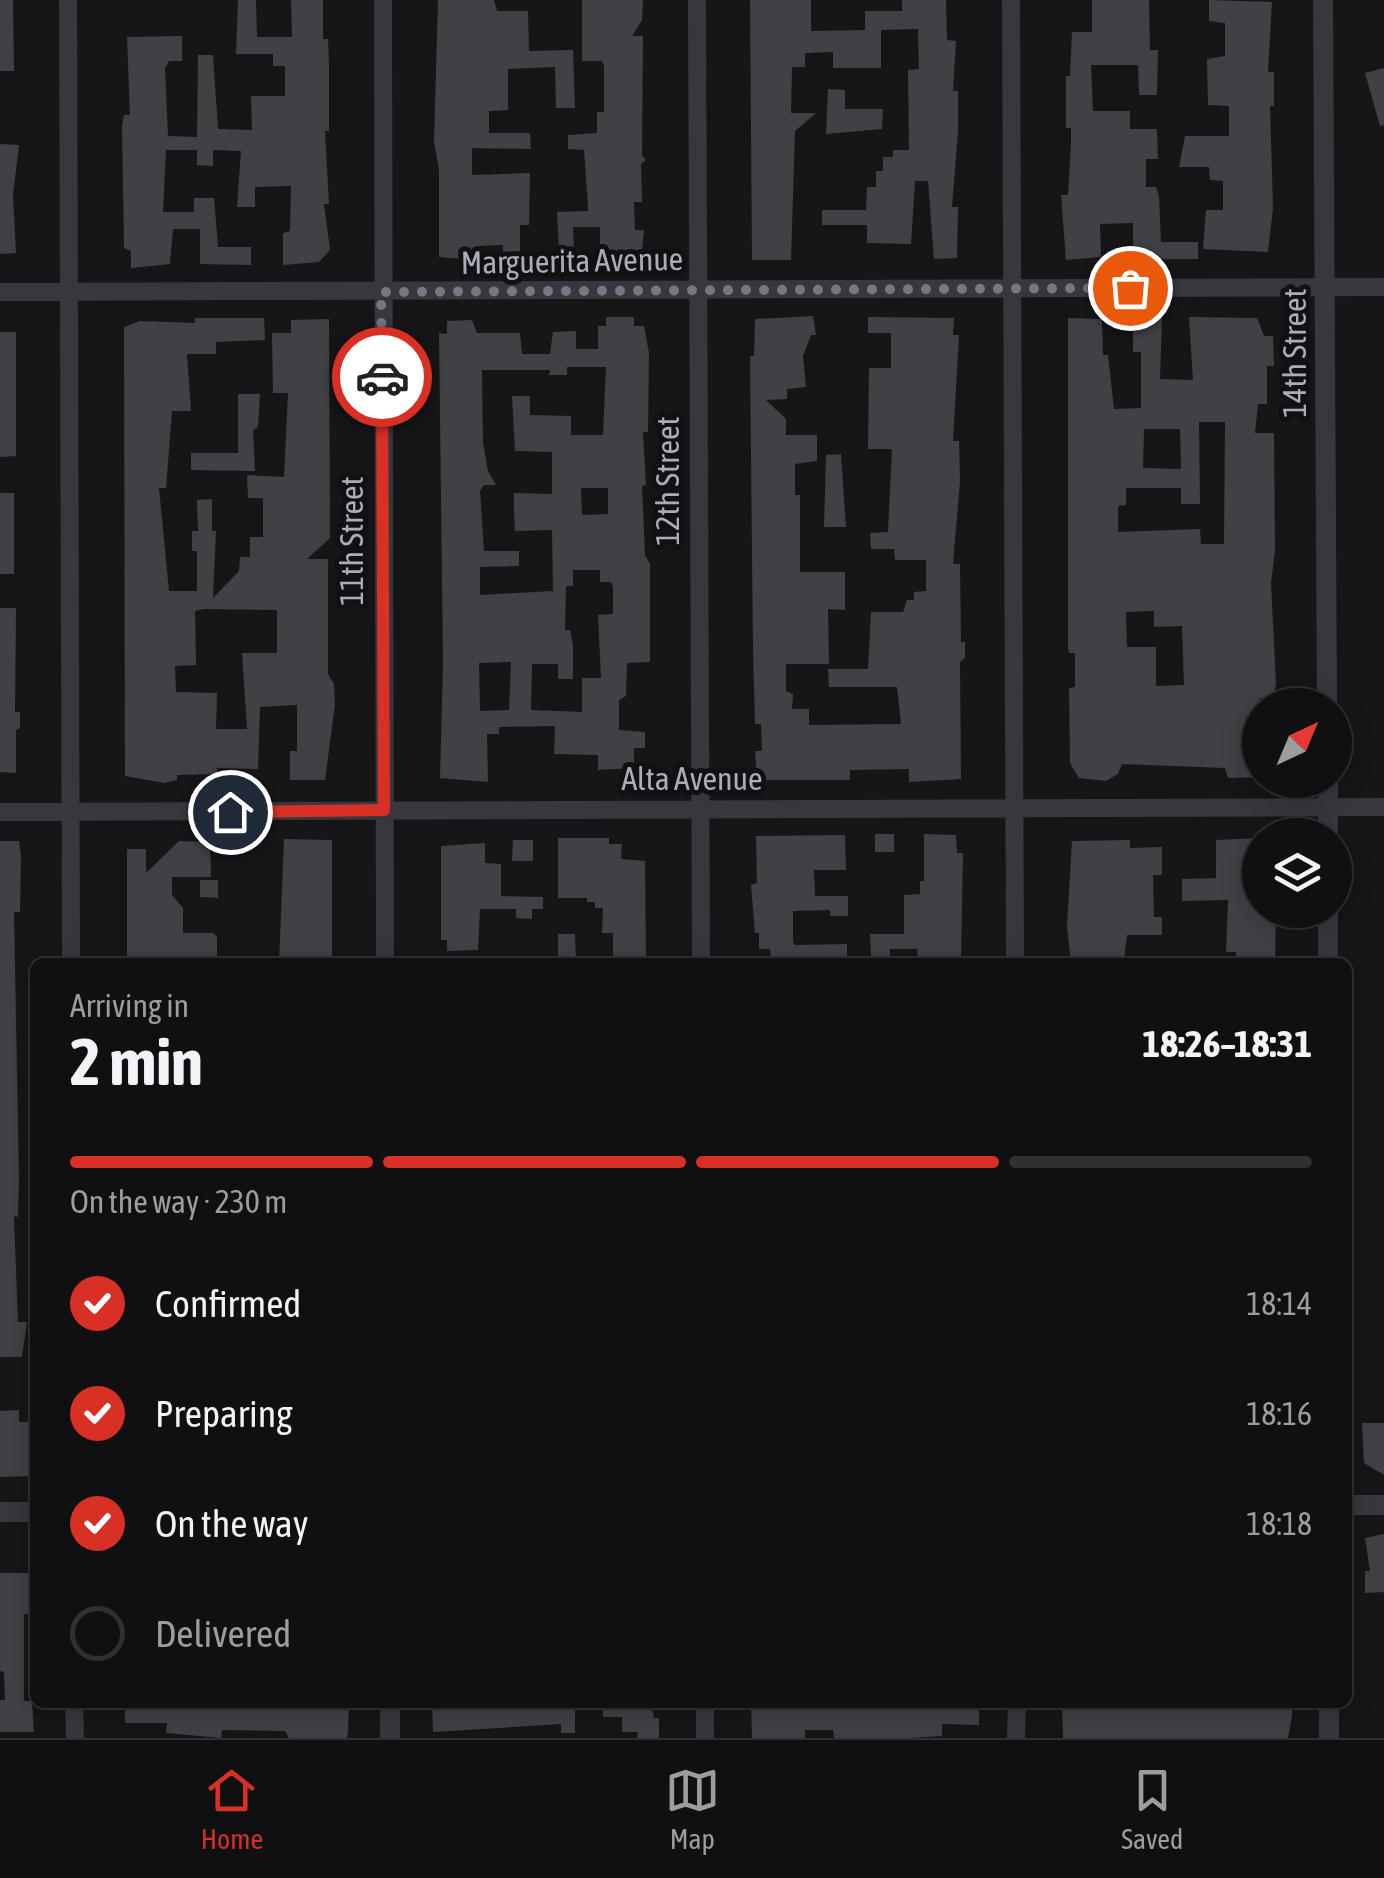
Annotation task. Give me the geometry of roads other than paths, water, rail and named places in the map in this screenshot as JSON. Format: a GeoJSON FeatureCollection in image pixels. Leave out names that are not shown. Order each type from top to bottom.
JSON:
{"type":"FeatureCollection","features":[{"type":"Feature","properties":{"kind":"street"},"geometry":{"type":"LineString","coordinates":[[68,0],[71,958]]}},
{"type":"Feature","properties":{"kind":"street","name":"11th Street"},"geometry":{"type":"LineString","coordinates":[[383,0],[385,958]]}},
{"type":"Feature","properties":{"kind":"street","name":"12th Street"},"geometry":{"type":"LineString","coordinates":[[697,0],[701,958]]}},
{"type":"Feature","properties":{"kind":"street"},"geometry":{"type":"LineString","coordinates":[[1011,0],[1014,958]]}},
{"type":"Feature","properties":{"kind":"street","name":"14th Street"},"geometry":{"type":"LineString","coordinates":[[1323,0],[1327,688]]}},
{"type":"Feature","properties":{"kind":"street","name":"Marguerita Avenue"},"geometry":{"type":"LineString","coordinates":[[0,292],[1384,288]]}},
{"type":"Feature","properties":{"kind":"street"},"geometry":{"type":"LineString","coordinates":[[1328,798],[1328,818]]}},
{"type":"Feature","properties":{"kind":"street","name":"Alta Avenue"},"geometry":{"type":"LineString","coordinates":[[0,812],[1384,806]]}},
{"type":"Feature","properties":{"kind":"street"},"geometry":{"type":"LineString","coordinates":[[1328,928],[1328,958]]}},
{"type":"Feature","properties":{"kind":"street"},"geometry":{"type":"LineString","coordinates":[[1352,1506],[1384,1505]]}},
{"type":"Feature","properties":{"kind":"street"},"geometry":{"type":"LineString","coordinates":[[0,1512],[30,1512]]}},
{"type":"Feature","properties":{"kind":"street"},"geometry":{"type":"LineString","coordinates":[[74,1708],[75,1738]]}},
{"type":"Feature","properties":{"kind":"street"},"geometry":{"type":"LineString","coordinates":[[390,1708],[390,1738]]}},
{"type":"Feature","properties":{"kind":"street"},"geometry":{"type":"LineString","coordinates":[[704,1708],[705,1738]]}},
{"type":"Feature","properties":{"kind":"street"},"geometry":{"type":"LineString","coordinates":[[1016,1708],[1016,1738]]}},
{"type":"Feature","properties":{"kind":"street"},"geometry":{"type":"LineString","coordinates":[[1329,1708],[1329,1738]]}}]}
